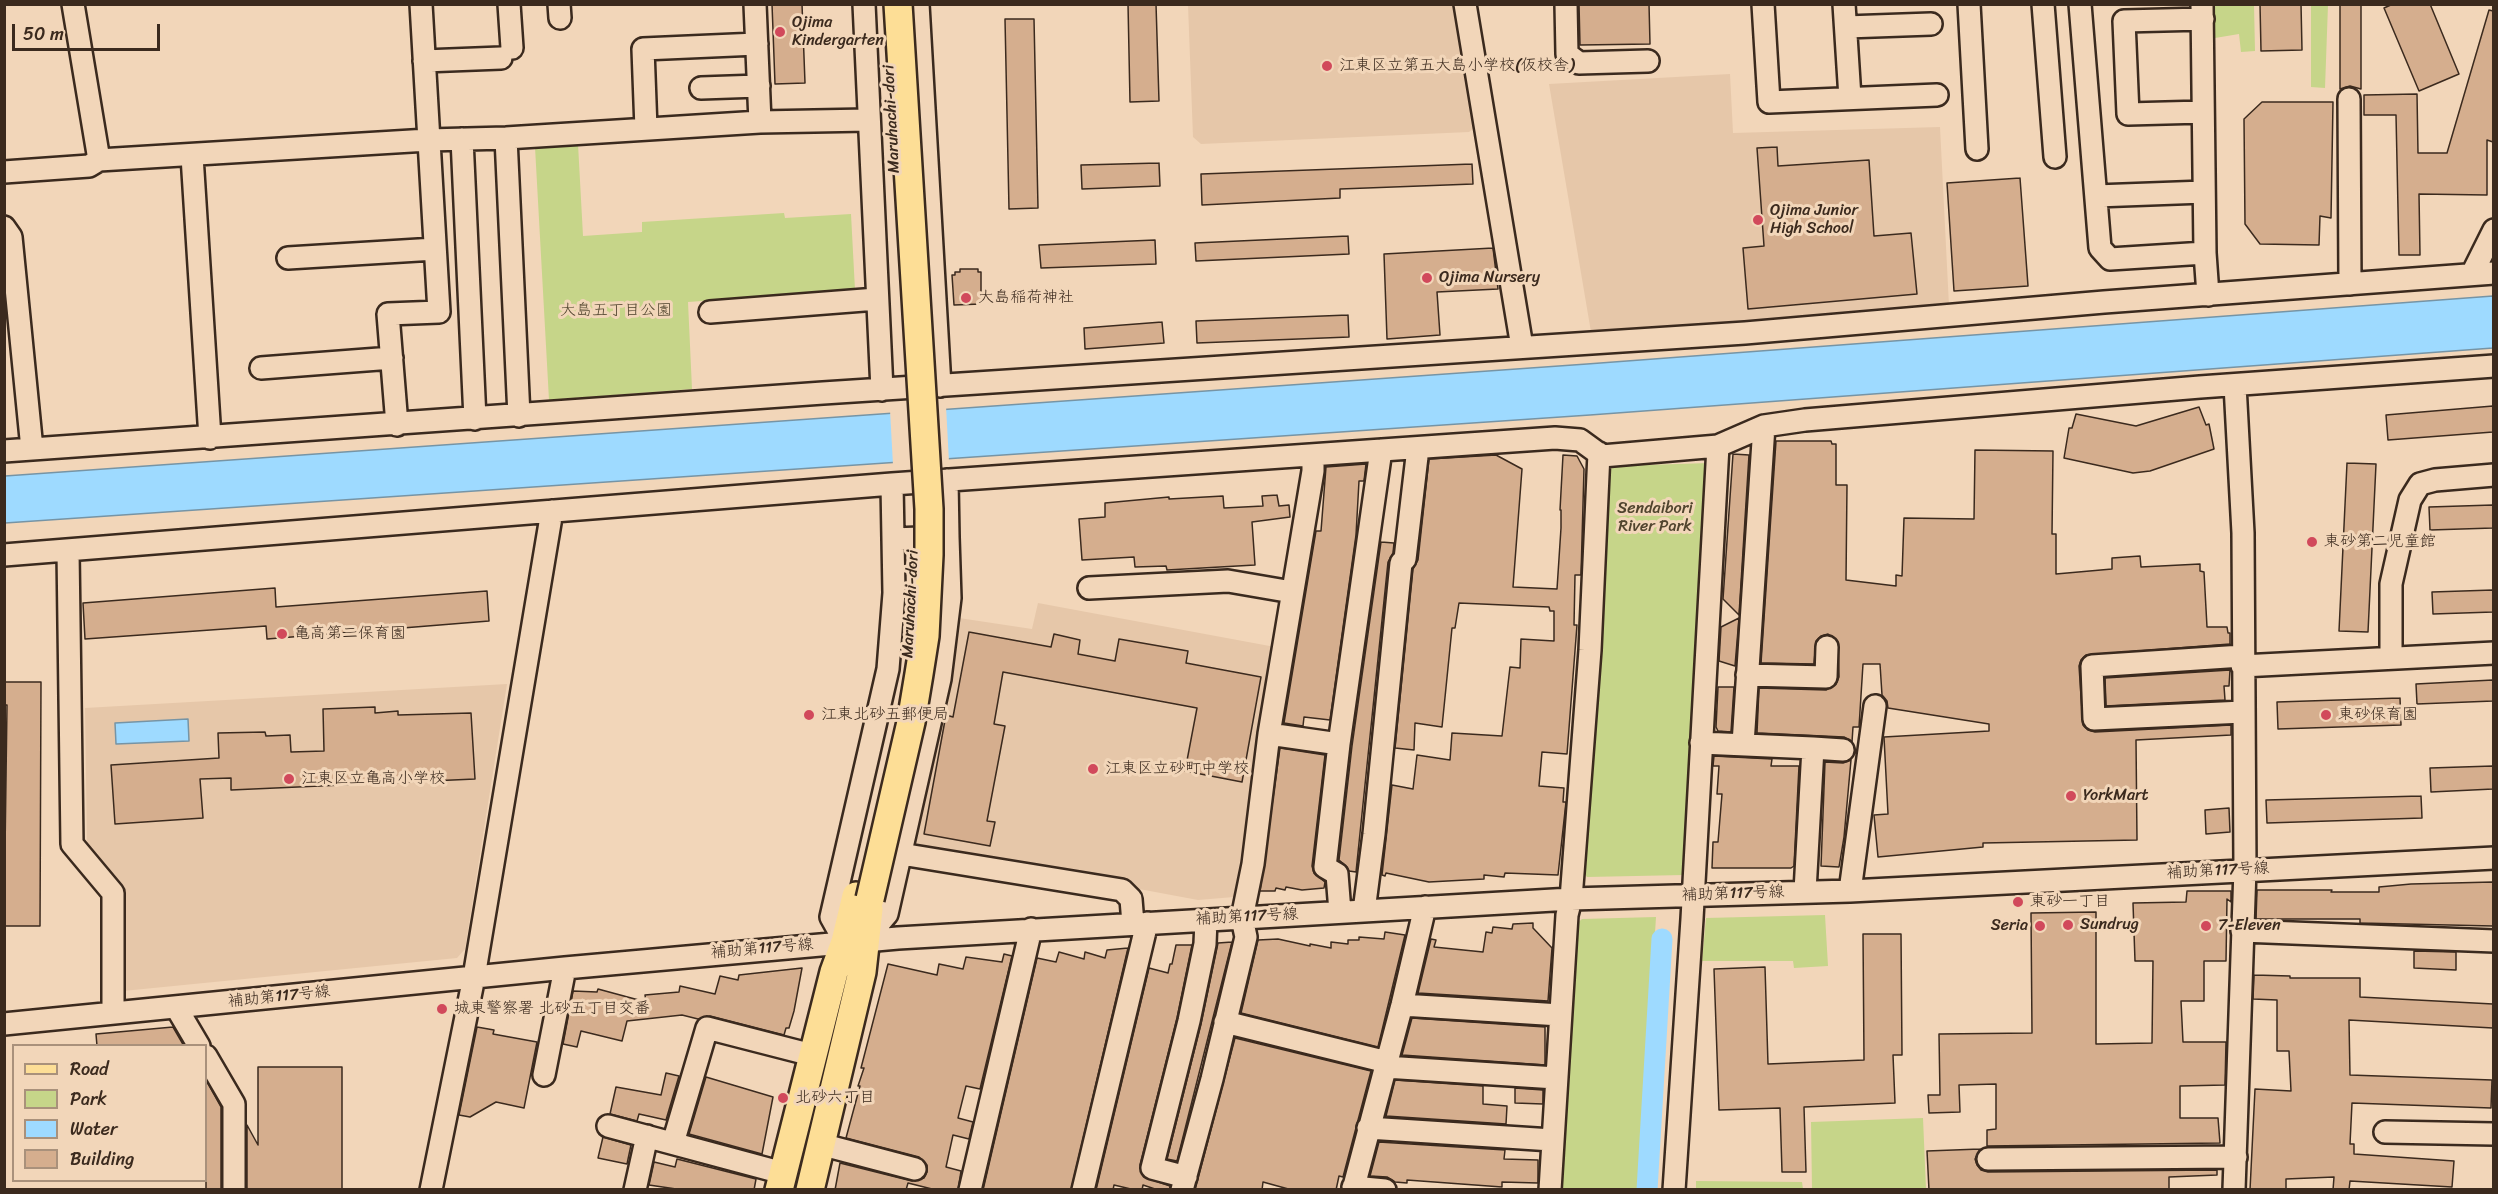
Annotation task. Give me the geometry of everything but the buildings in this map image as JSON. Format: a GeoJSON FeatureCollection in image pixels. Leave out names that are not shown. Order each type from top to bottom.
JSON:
{"type":"FeatureCollection","features":[{"type":"Feature","properties":{"kind":"main road","name":"Maruhachi-dori"},"geometry":{"type":"LineString","coordinates":[[781,1181],[834,972],[854,941],[905,677],[915,585],[914,505],[887,4]]}},
{"type":"Feature","properties":{"kind":"main road","name":"Maruhachi-dori"},"geometry":{"type":"LineString","coordinates":[[863,897],[912,713],[925,636],[929,565],[929,509],[897,4]]}},
{"type":"Feature","properties":{"kind":"main road","name":"Maruhachi-dori"},"geometry":{"type":"LineString","coordinates":[[810,1190],[862,972],[854,941]]}},
{"type":"Feature","properties":{"kind":"street"},"geometry":{"type":"LineString","coordinates":[[73,4],[99,160]]}},
{"type":"Feature","properties":{"kind":"street"},"geometry":{"type":"LineString","coordinates":[[397,425],[388,314],[439,312],[421,4]]}},
{"type":"Feature","properties":{"kind":"street"},"geometry":{"type":"LineString","coordinates":[[424,61],[507,53],[509,4]]}},
{"type":"Feature","properties":{"kind":"street"},"geometry":{"type":"LineString","coordinates":[[755,4],[760,122]]}},
{"type":"Feature","properties":{"kind":"street"},"geometry":{"type":"LineString","coordinates":[[864,4],[882,390]]}},
{"type":"Feature","properties":{"kind":"street"},"geometry":{"type":"LineString","coordinates":[[918,4],[940,386]]}},
{"type":"Feature","properties":{"kind":"street"},"geometry":{"type":"LineString","coordinates":[[1465,4],[1522,347]]}},
{"type":"Feature","properties":{"kind":"street"},"geometry":{"type":"LineString","coordinates":[[1566,4],[1567,54],[1579,63],[1648,61]]}},
{"type":"Feature","properties":{"kind":"street"},"geometry":{"type":"LineString","coordinates":[[1763,4],[1769,102],[1937,95]]}},
{"type":"Feature","properties":{"kind":"street"},"geometry":{"type":"LineString","coordinates":[[1844,4],[1850,98]]}},
{"type":"Feature","properties":{"kind":"street"},"geometry":{"type":"LineString","coordinates":[[1969,4],[1977,149]]}},
{"type":"Feature","properties":{"kind":"street"},"geometry":{"type":"LineString","coordinates":[[2043,4],[2055,157]]}},
{"type":"Feature","properties":{"kind":"street"},"geometry":{"type":"LineString","coordinates":[[2080,4],[2100,248],[2110,259],[2205,253]]}},
{"type":"Feature","properties":{"kind":"street"},"geometry":{"type":"LineString","coordinates":[[2203,112],[2128,114],[2124,21],[2203,12],[2205,253],[2208,295]]}},
{"type":"Feature","properties":{"kind":"street"},"geometry":{"type":"LineString","coordinates":[[1846,27],[1931,24]]}},
{"type":"Feature","properties":{"kind":"street"},"geometry":{"type":"LineString","coordinates":[[646,129],[643,49],[757,44]]}},
{"type":"Feature","properties":{"kind":"street"},"geometry":{"type":"LineString","coordinates":[[701,88],[759,86]]}},
{"type":"Feature","properties":{"kind":"street"},"geometry":{"type":"LineString","coordinates":[[2349,99],[2350,284]]}},
{"type":"Feature","properties":{"kind":"street"},"geometry":{"type":"LineString","coordinates":[[4,172],[89,166],[99,160],[428,140],[506,138],[760,122],[868,120]]}},
{"type":"Feature","properties":{"kind":"street"},"geometry":{"type":"LineString","coordinates":[[506,138],[519,416]]}},
{"type":"Feature","properties":{"kind":"street"},"geometry":{"type":"LineString","coordinates":[[462,139],[475,419]]}},
{"type":"Feature","properties":{"kind":"street"},"geometry":{"type":"LineString","coordinates":[[192,156],[210,438]]}},
{"type":"Feature","properties":{"kind":"street"},"geometry":{"type":"LineString","coordinates":[[2096,196],[2204,192]]}},
{"type":"Feature","properties":{"kind":"street"},"geometry":{"type":"LineString","coordinates":[[4,227],[11,237],[32,449]]}},
{"type":"Feature","properties":{"kind":"street"},"geometry":{"type":"LineString","coordinates":[[2472,274],[2493,230]]}},
{"type":"Feature","properties":{"kind":"street"},"geometry":{"type":"LineString","coordinates":[[288,258],[435,249]]}},
{"type":"Feature","properties":{"kind":"street"},"geometry":{"type":"LineString","coordinates":[[4,451],[1745,333],[2493,273]]}},
{"type":"Feature","properties":{"kind":"street"},"geometry":{"type":"LineString","coordinates":[[710,312],[878,299]]}},
{"type":"Feature","properties":{"kind":"street"},"geometry":{"type":"LineString","coordinates":[[261,368],[392,358]]}},
{"type":"Feature","properties":{"kind":"street"},"geometry":{"type":"LineString","coordinates":[[4,555],[892,484],[1555,438],[1580,440],[1602,456],[1718,446],[1764,426],[2235,385],[2493,366]]}},
{"type":"Feature","properties":{"kind":"street"},"geometry":{"type":"LineString","coordinates":[[2235,385],[2243,533],[2245,869],[2235,1190]]}},
{"type":"Feature","properties":{"kind":"street"},"geometry":{"type":"LineString","coordinates":[[1743,744],[1764,426]]}},
{"type":"Feature","properties":{"kind":"street"},"geometry":{"type":"LineString","coordinates":[[1674,1190],[1718,446]]}},
{"type":"Feature","properties":{"kind":"street"},"geometry":{"type":"LineString","coordinates":[[1364,911],[1374,834],[1401,563],[1405,559],[1418,448]]}},
{"type":"Feature","properties":{"kind":"street"},"geometry":{"type":"LineString","coordinates":[[1340,912],[1337,874],[1325,867],[1339,744],[1381,450]]}},
{"type":"Feature","properties":{"kind":"street"},"geometry":{"type":"LineString","coordinates":[[1550,1190],[1567,915],[1571,900],[1590,650],[1599,453]]}},
{"type":"Feature","properties":{"kind":"street"},"geometry":{"type":"LineString","coordinates":[[1206,920],[1205,944],[1189,1021],[1152,1168],[1184,1183],[1246,937],[1242,918],[1253,864],[1269,734],[1313,471],[1313,455]]}},
{"type":"Feature","properties":{"kind":"street"},"geometry":{"type":"LineString","coordinates":[[2391,657],[2391,585],[2410,500],[2420,484],[2435,480],[2493,476]]}},
{"type":"Feature","properties":{"kind":"street"},"geometry":{"type":"LineString","coordinates":[[892,484],[894,593],[888,669],[831,917],[854,941],[887,914],[940,679],[950,598],[947,480]]}},
{"type":"Feature","properties":{"kind":"street"},"geometry":{"type":"LineString","coordinates":[[431,1190],[474,977],[552,511]]}},
{"type":"Feature","properties":{"kind":"street"},"geometry":{"type":"LineString","coordinates":[[893,538],[948,537]]}},
{"type":"Feature","properties":{"kind":"street"},"geometry":{"type":"LineString","coordinates":[[68,551],[72,844],[113,893],[113,1013]]}},
{"type":"Feature","properties":{"kind":"street"},"geometry":{"type":"LineString","coordinates":[[1089,588],[1228,580],[1292,592]]}},
{"type":"Feature","properties":{"kind":"street"},"geometry":{"type":"LineString","coordinates":[[1748,675],[1826,677],[1827,647]]}},
{"type":"Feature","properties":{"kind":"street"},"geometry":{"type":"LineString","coordinates":[[2243,712],[2094,719],[2092,666],[2493,653]]}},
{"type":"Feature","properties":{"kind":"street"},"geometry":{"type":"LineString","coordinates":[[1850,891],[1875,706]]}},
{"type":"Feature","properties":{"kind":"street"},"geometry":{"type":"LineString","coordinates":[[1269,734],[1339,744]]}},
{"type":"Feature","properties":{"kind":"street"},"geometry":{"type":"LineString","coordinates":[[1701,743],[1843,750]]}},
{"type":"Feature","properties":{"kind":"street"},"geometry":{"type":"LineString","coordinates":[[1805,891],[1813,748]]}},
{"type":"Feature","properties":{"kind":"street"},"geometry":{"type":"LineString","coordinates":[[901,854],[1122,890],[1131,900],[1140,924],[1083,1190]]}},
{"type":"Feature","properties":{"kind":"street","name":"補助第117号線"},"geometry":{"type":"LineString","coordinates":[[4,1024],[854,941],[1031,929],[1425,907],[1850,891],[2493,858]]}},
{"type":"Feature","properties":{"kind":"street"},"geometry":{"type":"LineString","coordinates":[[1384,1190],[1353,1188],[1402,1005],[1425,907]]}},
{"type":"Feature","properties":{"kind":"street"},"geometry":{"type":"LineString","coordinates":[[970,1190],[1031,929]]}},
{"type":"Feature","properties":{"kind":"street"},"geometry":{"type":"LineString","coordinates":[[2242,931],[2493,941]]}},
{"type":"Feature","properties":{"kind":"street"},"geometry":{"type":"LineString","coordinates":[[544,1075],[565,968]]}},
{"type":"Feature","properties":{"kind":"street"},"geometry":{"type":"LineString","coordinates":[[1402,1005],[1560,1015]]}},
{"type":"Feature","properties":{"kind":"street"},"geometry":{"type":"LineString","coordinates":[[176,1007],[198,1044]]}},
{"type":"Feature","properties":{"kind":"street"},"geometry":{"type":"LineString","coordinates":[[1226,1022],[1386,1064],[1556,1078]]}},
{"type":"Feature","properties":{"kind":"street"},"geometry":{"type":"LineString","coordinates":[[673,1143],[707,1028],[812,1055]]}},
{"type":"Feature","properties":{"kind":"street"},"geometry":{"type":"LineString","coordinates":[[207,1058],[234,1104],[234,1190]]}},
{"type":"Feature","properties":{"kind":"street"},"geometry":{"type":"LineString","coordinates":[[608,1126],[673,1143],[781,1181]]}},
{"type":"Feature","properties":{"kind":"street"},"geometry":{"type":"LineString","coordinates":[[1368,1128],[1552,1140]]}},
{"type":"Feature","properties":{"kind":"street"},"geometry":{"type":"LineString","coordinates":[[2385,1132],[2493,1134]]}},
{"type":"Feature","properties":{"kind":"street"},"geometry":{"type":"LineString","coordinates":[[635,1190],[647,1136]]}},
{"type":"Feature","properties":{"kind":"street"},"geometry":{"type":"LineString","coordinates":[[820,1144],[915,1169]]}},
{"type":"Feature","properties":{"kind":"street"},"geometry":{"type":"LineString","coordinates":[[1988,1159],[2235,1157]]}},
{"type":"Feature","properties":{"kind":"shaded area","name":"江東区立第五大島小学校(仮校舎)"},"geometry":{"type":"Polygon","coordinates":[[[1188,5],[1452,5],[1474,128],[1469,132],[1201,144],[1193,137],[1188,5]]]}},
{"type":"Feature","properties":{"kind":"shaded area","name":"Ojima Junior High School"},"geometry":{"type":"Polygon","coordinates":[[[1730,74],[1733,133],[1940,127],[1949,306],[1591,332],[1549,84],[1730,74]]]}},
{"type":"Feature","properties":{"kind":"shaded area","name":"江東区立砂町中学校"},"geometry":{"type":"Polygon","coordinates":[[[1038,603],[1275,647],[1234,897],[1198,900],[914,847],[948,690],[959,618],[1032,629],[1038,603]]]}},
{"type":"Feature","properties":{"kind":"shaded area","name":"江東区立亀高小学校"},"geometry":{"type":"Polygon","coordinates":[[[507,684],[465,949],[457,958],[123,991],[119,886],[87,849],[85,708],[507,684]]]}},
{"type":"Feature","properties":{"kind":"green space"},"geometry":{"type":"Polygon","coordinates":[[[2215,5],[2254,5],[2255,51],[2241,52],[2239,34],[2215,38],[2215,5]]]}},
{"type":"Feature","properties":{"kind":"green space"},"geometry":{"type":"Polygon","coordinates":[[[2311,5],[2328,5],[2325,88],[2311,87],[2311,5]]]}},
{"type":"Feature","properties":{"kind":"green space","name":"大島五丁目公園"},"geometry":{"type":"Polygon","coordinates":[[[578,144],[583,236],[642,232],[642,222],[784,213],[785,218],[851,214],[855,290],[688,302],[692,389],[549,400],[535,147],[578,144]]]}},
{"type":"Feature","properties":{"kind":"green space","name":"Sendaibori River Park"},"geometry":{"type":"Polygon","coordinates":[[[1709,463],[1684,875],[1587,877],[1582,871],[1606,472],[1615,466],[1709,463]]]}},
{"type":"Feature","properties":{"kind":"green space"},"geometry":{"type":"Polygon","coordinates":[[[1825,915],[1828,966],[1794,968],[1793,961],[1702,961],[1706,918],[1825,915]]]}},
{"type":"Feature","properties":{"kind":"green space"},"geometry":{"type":"Polygon","coordinates":[[[1656,917],[1639,1189],[1560,1190],[1575,925],[1582,919],[1656,917]]]}},
{"type":"Feature","properties":{"kind":"green space"},"geometry":{"type":"Polygon","coordinates":[[[1923,1118],[1926,1189],[1812,1189],[1811,1122],[1923,1118]]]}},
{"type":"Feature","properties":{"kind":"green space"},"geometry":{"type":"Polygon","coordinates":[[[1696,1181],[1802,1182],[1803,1189],[1696,1189],[1696,1181]]]}},
{"type":"Feature","properties":{"kind":"water"},"geometry":{"type":"Polygon","coordinates":[[[2493,296],[2493,348],[1590,415],[5,523],[5,476],[1587,364],[2493,296]]]}},
{"type":"Feature","properties":{"kind":"water"},"geometry":{"type":"Polygon","coordinates":[[[188,719],[189,741],[116,744],[115,723],[188,719]]]}},
{"type":"Feature","properties":{"kind":"pier"},"geometry":{"type":"Polygon","coordinates":[[[946,406],[949,462],[893,465],[890,410],[946,406]]]}},
{"type":"Feature","properties":{"kind":"waterway"},"geometry":{"type":"LineString","coordinates":[[1647,1190],[1662,939]]}},
{"type":"Feature","properties":{"kind":"place","name":"Ojima Kindergarten"},"geometry":{"type":"Point","coordinates":[780,32]}},
{"type":"Feature","properties":{"kind":"place","name":"江東区立第五大島小学校(仮校舎)"},"geometry":{"type":"Point","coordinates":[1327,66]}},
{"type":"Feature","properties":{"kind":"place","name":"Ojima Junior High School"},"geometry":{"type":"Point","coordinates":[1758,220]}},
{"type":"Feature","properties":{"kind":"place","name":"Ojima Nursery"},"geometry":{"type":"Point","coordinates":[1427,278]}},
{"type":"Feature","properties":{"kind":"place","name":"大島稲荷神社"},"geometry":{"type":"Point","coordinates":[966,298]}},
{"type":"Feature","properties":{"kind":"place","name":"東砂第二児童館"},"geometry":{"type":"Point","coordinates":[2312,542]}},
{"type":"Feature","properties":{"kind":"place","name":"亀高第二保育園"},"geometry":{"type":"Point","coordinates":[282,634]}},
{"type":"Feature","properties":{"kind":"place","name":"江東北砂五郵便局"},"geometry":{"type":"Point","coordinates":[809,715]}},
{"type":"Feature","properties":{"kind":"place","name":"東砂保育園"},"geometry":{"type":"Point","coordinates":[2326,715]}},
{"type":"Feature","properties":{"kind":"place","name":"江東区立砂町中学校"},"geometry":{"type":"Point","coordinates":[1093,769]}},
{"type":"Feature","properties":{"kind":"place","name":"江東区立亀高小学校"},"geometry":{"type":"Point","coordinates":[289,779]}},
{"type":"Feature","properties":{"kind":"place","name":"YorkMart"},"geometry":{"type":"Point","coordinates":[2071,796]}},
{"type":"Feature","properties":{"kind":"place","name":"東砂一丁目"},"geometry":{"type":"Point","coordinates":[2018,902]}},
{"type":"Feature","properties":{"kind":"place","name":"Sundrug"},"geometry":{"type":"Point","coordinates":[2068,925]}},
{"type":"Feature","properties":{"kind":"place","name":"Seria"},"geometry":{"type":"Point","coordinates":[2040,926]}},
{"type":"Feature","properties":{"kind":"place","name":"7-Eleven"},"geometry":{"type":"Point","coordinates":[2206,926]}},
{"type":"Feature","properties":{"kind":"place","name":"城東警察署 北砂五丁目交番"},"geometry":{"type":"Point","coordinates":[442,1009]}},
{"type":"Feature","properties":{"kind":"place","name":"北砂六丁目"},"geometry":{"type":"Point","coordinates":[783,1098]}}]}
